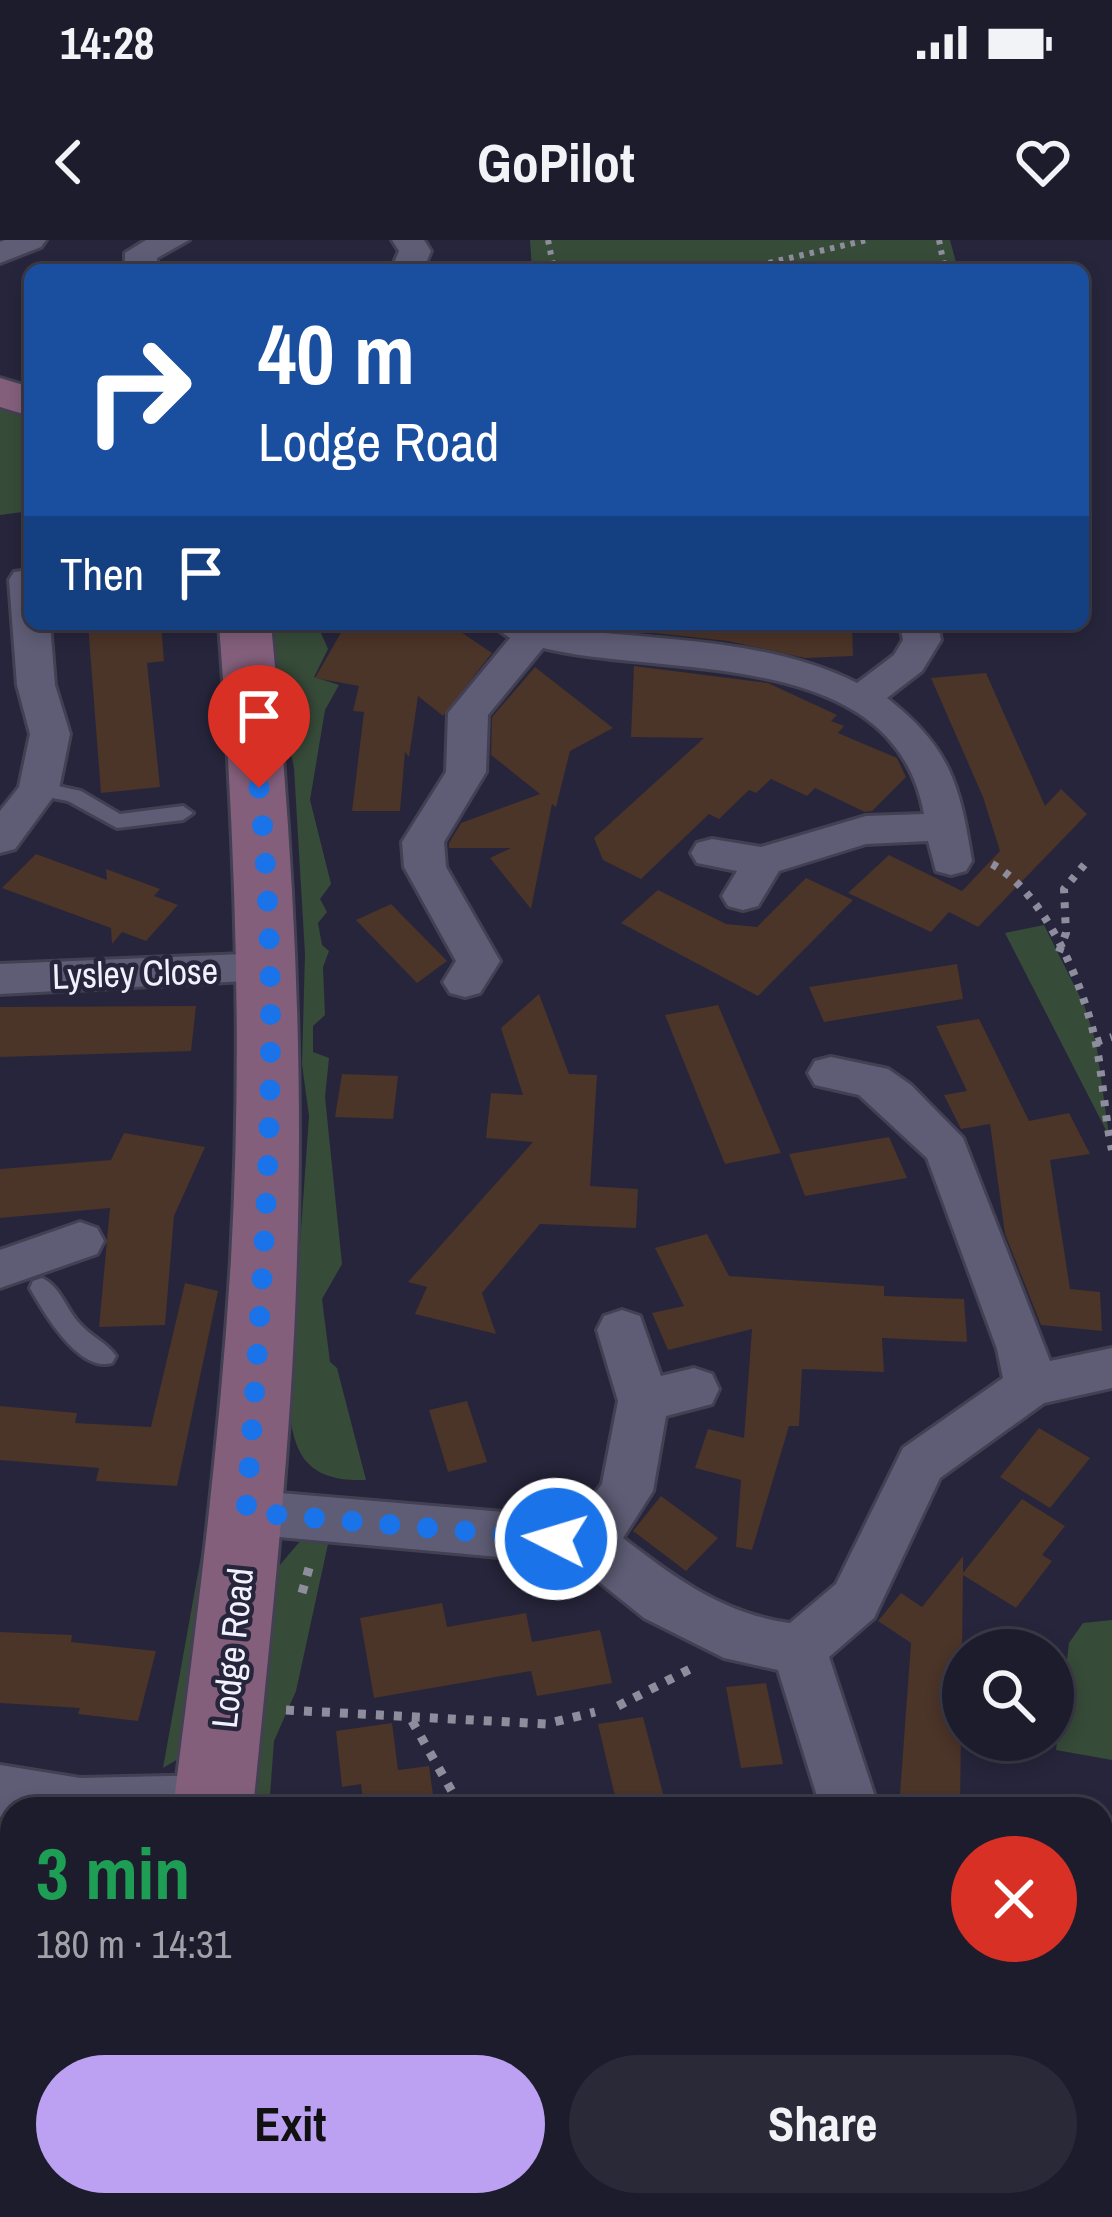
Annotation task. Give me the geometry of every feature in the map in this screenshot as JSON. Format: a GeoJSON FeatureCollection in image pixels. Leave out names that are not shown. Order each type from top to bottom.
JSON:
{"type":"FeatureCollection","features":[{"type":"Feature","properties":{"kind":"street"},"geometry":{"type":"LineString","coordinates":[[0,254],[30,240]]}},
{"type":"Feature","properties":{"kind":"street"},"geometry":{"type":"LineString","coordinates":[[141,264],[141,254],[172,240]]}},
{"type":"Feature","properties":{"kind":"street"},"geometry":{"type":"LineString","coordinates":[[0,839],[39,789],[50,734],[36,685],[31,630]]}},
{"type":"Feature","properties":{"kind":"street","name":"Lodge Road"},"geometry":{"type":"LineString","coordinates":[[215,1797],[246,1512],[264,1257],[267,968],[263,830],[246,630]]}},
{"type":"Feature","properties":{"kind":"street"},"geometry":{"type":"LineString","coordinates":[[482,968],[425,867],[423,842],[466,772],[468,713],[520,630]]}},
{"type":"Feature","properties":{"kind":"street"},"geometry":{"type":"LineString","coordinates":[[528,630],[736,659],[812,680],[859,700],[920,748],[937,783],[948,844],[838,834],[754,879],[712,853]]}},
{"type":"Feature","properties":{"kind":"street"},"geometry":{"type":"LineString","coordinates":[[859,700],[908,662],[922,640],[920,630]]}},
{"type":"Feature","properties":{"kind":"street","name":"Lysley Close"},"geometry":{"type":"LineString","coordinates":[[1,974],[267,968]]}},
{"type":"Feature","properties":{"kind":"street"},"geometry":{"type":"LineString","coordinates":[[830,1072],[872,1082],[895,1097],[947,1150],[1022,1349],[1030,1386]]}},
{"type":"Feature","properties":{"kind":"street"},"geometry":{"type":"LineString","coordinates":[[24,1273],[80,1240]]}},
{"type":"Feature","properties":{"kind":"street"},"geometry":{"type":"LineString","coordinates":[[589,1542],[628,1491],[643,1401],[622,1330]]}},
{"type":"Feature","properties":{"kind":"street"},"geometry":{"type":"LineString","coordinates":[[246,1512],[589,1542],[663,1601],[743,1641],[799,1649],[855,1600],[921,1463],[1030,1386],[1112,1368]]}},
{"type":"Feature","properties":{"kind":"street"},"geometry":{"type":"LineString","coordinates":[[643,1401],[694,1388]]}},
{"type":"Feature","properties":{"kind":"street"},"geometry":{"type":"LineString","coordinates":[[799,1649],[846,1797]]}},
{"type":"Feature","properties":{"kind":"street"},"geometry":{"type":"LineString","coordinates":[[0,1791],[34,1797]]}},
{"type":"Feature","properties":{"kind":"lane"},"geometry":{"type":"LineString","coordinates":[[39,789],[74,796],[117,821],[184,813]]}},
{"type":"Feature","properties":{"kind":"lane"},"geometry":{"type":"LineString","coordinates":[[24,1273],[72,1333],[103,1356]]}},
{"type":"Feature","properties":{"kind":"path"},"geometry":{"type":"LineString","coordinates":[[764,264],[867,240]]}},
{"type":"Feature","properties":{"kind":"path"},"geometry":{"type":"LineString","coordinates":[[948,844],[1005,867],[1040,908],[1096,1042],[1100,1098],[1112,1150]]}},
{"type":"Feature","properties":{"kind":"path"},"geometry":{"type":"LineString","coordinates":[[1058,954],[1066,933],[1064,889],[1090,858]]}},
{"type":"Feature","properties":{"kind":"path"},"geometry":{"type":"LineString","coordinates":[[1096,1042],[1112,1037]]}},
{"type":"Feature","properties":{"kind":"path"},"geometry":{"type":"LineString","coordinates":[[618,1706],[743,1641]]}},
{"type":"Feature","properties":{"kind":"path"},"geometry":{"type":"LineString","coordinates":[[229,1694],[269,1709],[411,1720],[546,1724],[595,1712]]}},
{"type":"Feature","properties":{"kind":"path"},"geometry":{"type":"LineString","coordinates":[[411,1720],[456,1797]]}},
{"type":"Feature","properties":{"kind":"green space"},"geometry":{"type":"Polygon","coordinates":[[[530,240],[950,240],[956,264],[532,264],[530,240]]]}},
{"type":"Feature","properties":{"kind":"green space"},"geometry":{"type":"Polygon","coordinates":[[[0,402],[24,413],[24,512],[0,515],[0,402]]]}},
{"type":"Feature","properties":{"kind":"green space"},"geometry":{"type":"Polygon","coordinates":[[[265,630],[320,630],[328,649],[314,677],[339,685],[325,710],[310,800],[331,884],[320,899],[327,912],[318,923],[322,945],[329,951],[323,967],[325,1015],[313,1026],[313,1052],[329,1058],[325,1097],[342,1264],[322,1299],[330,1362],[337,1368],[366,1480],[330,1476],[307,1462],[294,1437],[289,1401],[309,1116],[302,1064],[305,954],[294,768],[265,630]]]}},
{"type":"Feature","properties":{"kind":"green space"},"geometry":{"type":"Polygon","coordinates":[[[1044,925],[1084,1005],[1096,1042],[1109,1136],[1005,933],[1044,925]]]}},
{"type":"Feature","properties":{"kind":"green space"},"geometry":{"type":"Polygon","coordinates":[[[224,1428],[188,1753],[163,1768],[224,1428]]]}},
{"type":"Feature","properties":{"kind":"green space"},"geometry":{"type":"Polygon","coordinates":[[[301,1540],[328,1544],[296,1691],[274,1741],[270,1797],[247,1797],[274,1572],[301,1540]]]}},
{"type":"Feature","properties":{"kind":"green space"},"geometry":{"type":"Polygon","coordinates":[[[1112,1620],[1112,1760],[1074,1753],[1074,1636],[1083,1623],[1112,1620]]]}},
{"type":"Feature","properties":{"kind":"building"},"geometry":{"type":"Polygon","coordinates":[[[88,630],[161,630],[164,661],[147,663],[160,787],[101,793],[88,630]]]}},
{"type":"Feature","properties":{"kind":"building"},"geometry":{"type":"Polygon","coordinates":[[[343,630],[458,630],[492,653],[443,716],[418,696],[409,757],[405,752],[400,811],[352,811],[364,712],[353,711],[359,686],[315,678],[343,630]]]}},
{"type":"Feature","properties":{"kind":"building"},"geometry":{"type":"Polygon","coordinates":[[[852,630],[853,656],[805,658],[728,641],[636,631],[852,630]]]}},
{"type":"Feature","properties":{"kind":"building"},"geometry":{"type":"Polygon","coordinates":[[[634,666],[768,683],[837,715],[831,721],[844,726],[838,733],[897,758],[906,777],[872,811],[865,812],[815,788],[807,796],[771,779],[756,793],[749,790],[719,819],[709,814],[641,879],[603,860],[594,838],[704,738],[631,737],[634,666]]]}},
{"type":"Feature","properties":{"kind":"building"},"geometry":{"type":"Polygon","coordinates":[[[535,667],[613,728],[570,751],[556,807],[552,804],[531,909],[490,858],[511,848],[449,848],[449,843],[461,823],[540,794],[491,755],[492,717],[535,667]]]}},
{"type":"Feature","properties":{"kind":"building"},"geometry":{"type":"Polygon","coordinates":[[[986,673],[1045,806],[1061,789],[1087,814],[978,927],[949,912],[931,932],[848,893],[889,855],[962,891],[1000,851],[983,797],[931,678],[986,673]]]}},
{"type":"Feature","properties":{"kind":"building"},"geometry":{"type":"Polygon","coordinates":[[[36,854],[107,880],[106,869],[160,889],[154,896],[178,905],[146,941],[122,932],[112,944],[111,928],[2,888],[36,854]]]}},
{"type":"Feature","properties":{"kind":"building"},"geometry":{"type":"Polygon","coordinates":[[[806,878],[853,900],[758,996],[621,923],[658,890],[726,924],[757,927],[806,878]]]}},
{"type":"Feature","properties":{"kind":"building"},"geometry":{"type":"Polygon","coordinates":[[[391,904],[447,961],[417,983],[356,920],[391,904]]]}},
{"type":"Feature","properties":{"kind":"building"},"geometry":{"type":"Polygon","coordinates":[[[957,964],[963,999],[824,1022],[809,987],[957,964]]]}},
{"type":"Feature","properties":{"kind":"building"},"geometry":{"type":"Polygon","coordinates":[[[539,994],[569,1074],[597,1075],[590,1186],[638,1189],[636,1228],[540,1224],[482,1293],[496,1334],[415,1314],[427,1287],[408,1282],[533,1142],[486,1138],[491,1093],[523,1095],[501,1028],[539,994]]]}},
{"type":"Feature","properties":{"kind":"building"},"geometry":{"type":"Polygon","coordinates":[[[718,1005],[781,1153],[725,1164],[665,1015],[718,1005]]]}},
{"type":"Feature","properties":{"kind":"building"},"geometry":{"type":"Polygon","coordinates":[[[196,1006],[191,1051],[0,1057],[0,1007],[196,1006]]]}},
{"type":"Feature","properties":{"kind":"building"},"geometry":{"type":"Polygon","coordinates":[[[979,1019],[1029,1121],[1069,1113],[1090,1154],[1050,1160],[1070,1289],[1100,1292],[1102,1331],[1041,1325],[1005,1234],[990,1124],[961,1129],[944,1095],[967,1091],[936,1026],[979,1019]]]}},
{"type":"Feature","properties":{"kind":"building"},"geometry":{"type":"Polygon","coordinates":[[[342,1074],[398,1076],[393,1119],[335,1117],[342,1074]]]}},
{"type":"Feature","properties":{"kind":"building"},"geometry":{"type":"Polygon","coordinates":[[[124,1133],[205,1147],[174,1216],[165,1325],[99,1327],[110,1208],[0,1218],[0,1169],[111,1160],[124,1133]]]}},
{"type":"Feature","properties":{"kind":"building"},"geometry":{"type":"Polygon","coordinates":[[[889,1137],[907,1178],[805,1196],[789,1154],[889,1137]]]}},
{"type":"Feature","properties":{"kind":"building"},"geometry":{"type":"Polygon","coordinates":[[[707,1234],[729,1276],[884,1286],[884,1296],[964,1299],[967,1342],[882,1338],[884,1372],[802,1369],[799,1426],[789,1426],[752,1550],[736,1547],[741,1480],[695,1468],[708,1429],[744,1438],[752,1329],[668,1350],[652,1313],[684,1306],[655,1248],[707,1234]]]}},
{"type":"Feature","properties":{"kind":"building"},"geometry":{"type":"Polygon","coordinates":[[[185,1283],[218,1291],[177,1486],[96,1481],[99,1468],[0,1460],[0,1406],[77,1413],[75,1423],[151,1427],[185,1283]]]}},
{"type":"Feature","properties":{"kind":"building"},"geometry":{"type":"Polygon","coordinates":[[[467,1401],[487,1462],[448,1472],[429,1410],[467,1401]]]}},
{"type":"Feature","properties":{"kind":"building"},"geometry":{"type":"Polygon","coordinates":[[[1039,1428],[1090,1458],[1050,1508],[1000,1477],[1039,1428]]]}},
{"type":"Feature","properties":{"kind":"building"},"geometry":{"type":"Polygon","coordinates":[[[661,1496],[718,1538],[686,1571],[633,1531],[661,1496]]]}},
{"type":"Feature","properties":{"kind":"building"},"geometry":{"type":"Polygon","coordinates":[[[1022,1499],[1065,1526],[1042,1555],[1052,1561],[1016,1608],[963,1575],[962,1629],[942,1629],[942,1761],[961,1761],[960,1797],[900,1794],[911,1643],[878,1621],[901,1593],[922,1607],[963,1556],[963,1573],[1022,1499]]]}},
{"type":"Feature","properties":{"kind":"building"},"geometry":{"type":"Polygon","coordinates":[[[442,1603],[447,1627],[526,1613],[532,1642],[600,1630],[612,1683],[537,1696],[531,1671],[374,1698],[360,1618],[442,1603]]]}},
{"type":"Feature","properties":{"kind":"building"},"geometry":{"type":"Polygon","coordinates":[[[0,1632],[72,1635],[71,1642],[156,1651],[138,1721],[78,1714],[80,1708],[0,1703],[0,1632]]]}},
{"type":"Feature","properties":{"kind":"building"},"geometry":{"type":"Polygon","coordinates":[[[766,1683],[783,1764],[741,1768],[726,1687],[766,1683]]]}},
{"type":"Feature","properties":{"kind":"building"},"geometry":{"type":"Polygon","coordinates":[[[643,1717],[664,1797],[615,1797],[598,1724],[643,1717]]]}},
{"type":"Feature","properties":{"kind":"building"},"geometry":{"type":"Polygon","coordinates":[[[392,1723],[398,1770],[429,1766],[433,1797],[363,1797],[361,1784],[342,1787],[336,1731],[392,1723]]]}},
{"type":"Feature","properties":{"kind":"route"},"geometry":{"type":"LineString","coordinates":[[259,788],[267,968],[267,1128],[264,1257],[246,1512],[556,1539]]}}]}
